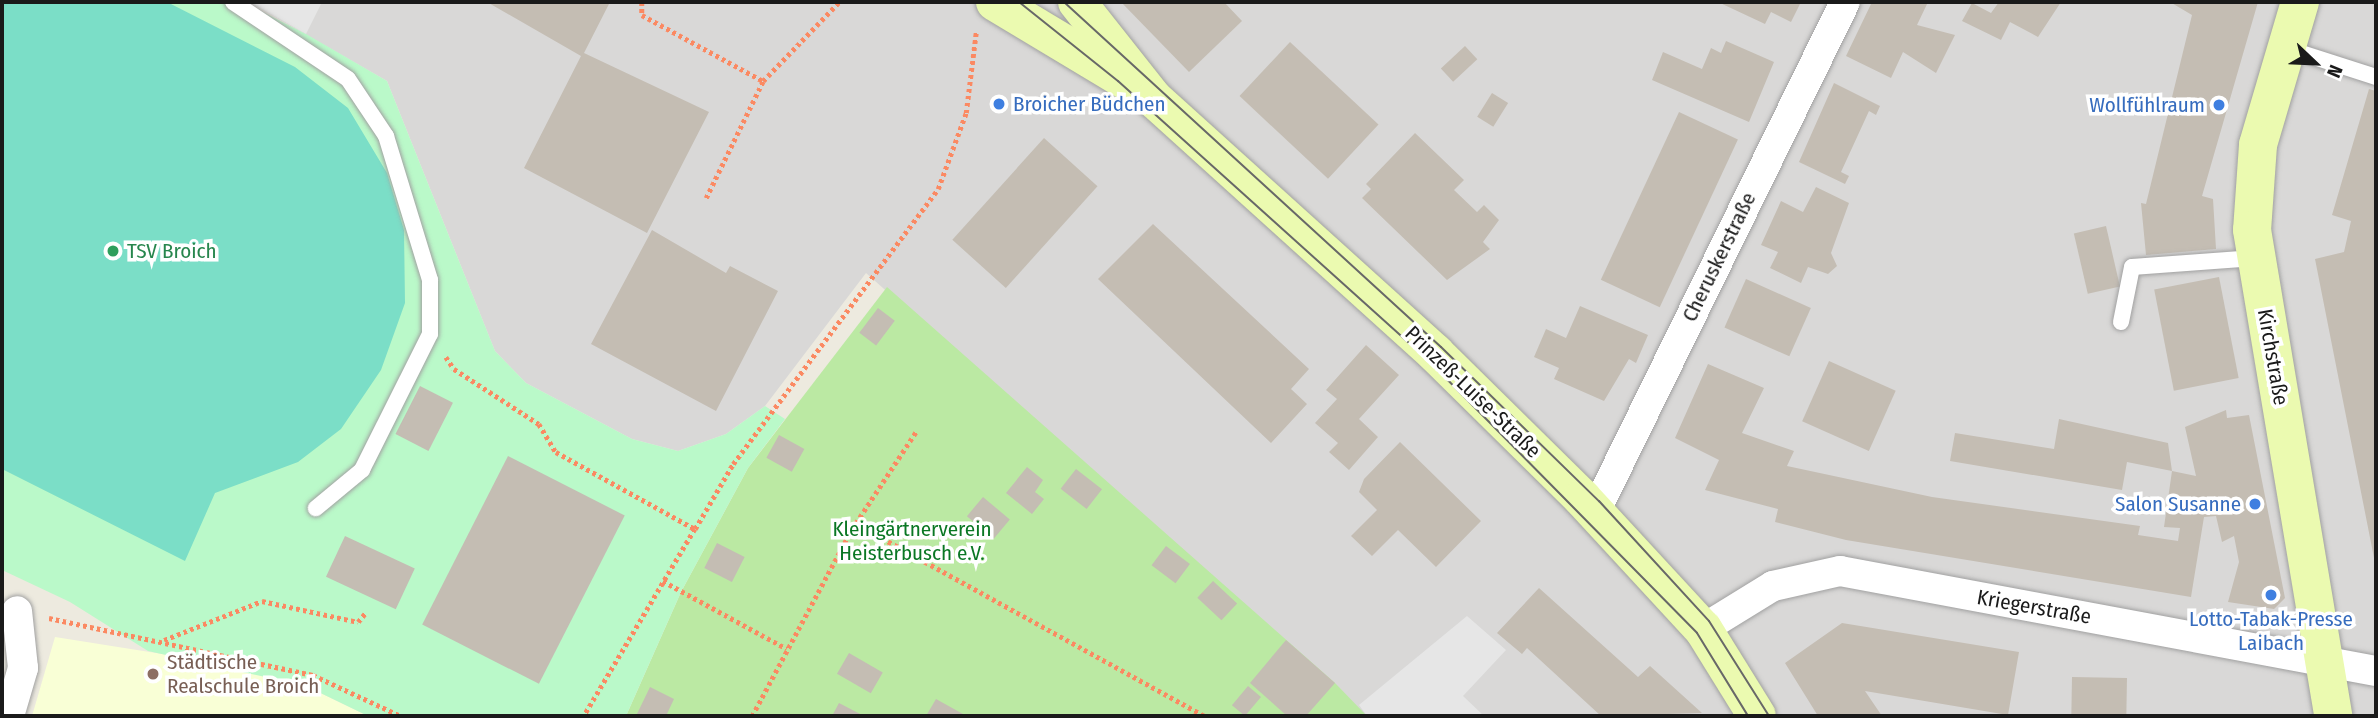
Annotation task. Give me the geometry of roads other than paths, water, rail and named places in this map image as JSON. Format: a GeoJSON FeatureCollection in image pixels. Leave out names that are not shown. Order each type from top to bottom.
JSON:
{"type":"FeatureCollection","features":[{"type":"Feature","properties":{"kind":"main road","name":"Prinzeß-Luise-Straße"},"geometry":{"type":"LineString","coordinates":[[995,2],[1154,99]]}},
{"type":"Feature","properties":{"kind":"main road","name":"Prinzeß-Luise-Straße"},"geometry":{"type":"LineString","coordinates":[[1077,2],[1154,99],[1435,353],[1595,512],[1703,629],[1757,716]]}},
{"type":"Feature","properties":{"kind":"main road","name":"Kirchstraße"},"geometry":{"type":"LineString","coordinates":[[2300,2],[2258,145],[2255,258],[2326,658],[2333,716]]}},
{"type":"Feature","properties":{"kind":"street","name":"Cheruskerstraße"},"geometry":{"type":"LineString","coordinates":[[1595,512],[1845,2]]}},
{"type":"Feature","properties":{"kind":"street","name":"Kriegerstraße"},"geometry":{"type":"LineString","coordinates":[[1703,629],[1773,586],[1840,571],[2326,658],[2376,671]]}},
{"type":"Feature","properties":{"kind":"street"},"geometry":{"type":"LineString","coordinates":[[9,716],[23,668],[17,611]]}},
{"type":"Feature","properties":{"kind":"lane"},"geometry":{"type":"LineString","coordinates":[[233,2],[348,79],[386,136],[416,219],[430,280],[430,334],[362,470],[316,508]]}},
{"type":"Feature","properties":{"kind":"lane"},"geometry":{"type":"LineString","coordinates":[[2286,48],[2376,77]]}},
{"type":"Feature","properties":{"kind":"lane"},"geometry":{"type":"LineString","coordinates":[[2122,322],[2132,267],[2255,258]]}},
{"type":"Feature","properties":{"kind":"tram line"},"geometry":{"type":"LineString","coordinates":[[1019,2],[1118,81],[1428,360],[1697,633],[1748,716]]}},
{"type":"Feature","properties":{"kind":"tram line"},"geometry":{"type":"LineString","coordinates":[[1064,2],[1441,347],[1599,501],[1709,621],[1769,716]]}},
{"type":"Feature","properties":{"kind":"place","name":"Broicher Büdchen"},"geometry":{"type":"Point","coordinates":[999,104]}},
{"type":"Feature","properties":{"kind":"place","name":"Wollfühlraum"},"geometry":{"type":"Point","coordinates":[2219,105]}},
{"type":"Feature","properties":{"kind":"place","name":"TSV Broich"},"geometry":{"type":"Point","coordinates":[113,251]}},
{"type":"Feature","properties":{"kind":"place","name":"Salon Susanne"},"geometry":{"type":"Point","coordinates":[2255,504]}},
{"type":"Feature","properties":{"kind":"place","name":"Lotto-Tabak-Presse Laibach"},"geometry":{"type":"Point","coordinates":[2271,595]}},
{"type":"Feature","properties":{"kind":"place","name":"Städtische Realschule Broich"},"geometry":{"type":"Point","coordinates":[153,674]}},
{"type":"Feature","properties":{"kind":"park label","name":"Kleingärtnerverein Heisterbusch e.V."},"geometry":{"type":"Point","coordinates":[912,541]}}]}
